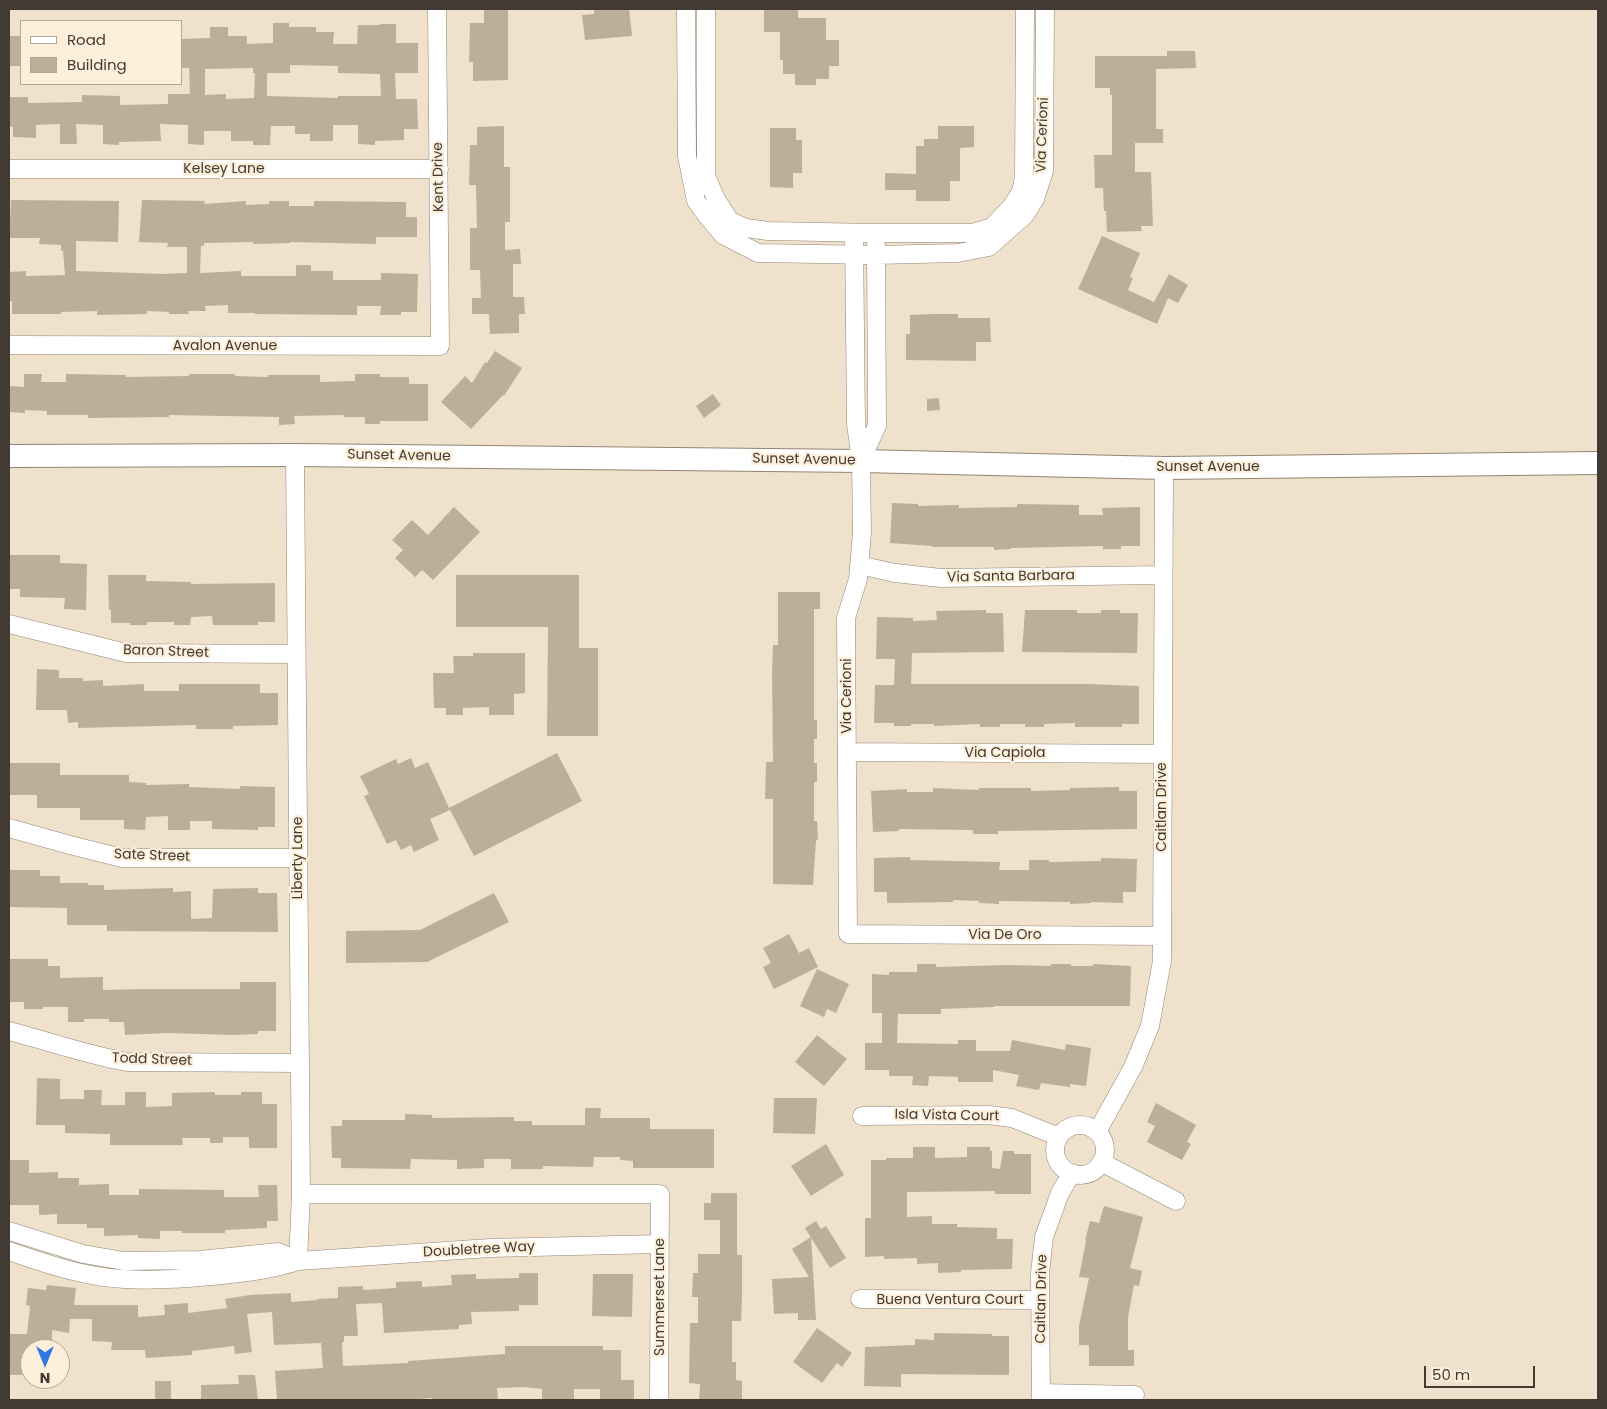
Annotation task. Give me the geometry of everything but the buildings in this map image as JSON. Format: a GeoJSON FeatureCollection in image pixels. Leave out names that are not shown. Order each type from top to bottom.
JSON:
{"type":"FeatureCollection","features":[{"type":"Feature","properties":{"kind":"main road","name":"Sunset Avenue"},"geometry":{"type":"LineString","coordinates":[[9,456],[295,455],[861,461],[1164,468],[1598,463]]}},
{"type":"Feature","properties":{"kind":"street","name":"Kent Drive"},"geometry":{"type":"LineString","coordinates":[[437,9],[440,346]]}},
{"type":"Feature","properties":{"kind":"street","name":"Via Cerioni"},"geometry":{"type":"LineString","coordinates":[[686,9],[687,156],[696,201],[723,235],[758,253],[854,255],[958,253],[989,247],[1025,215],[1036,198],[1044,172],[1044,9]]}},
{"type":"Feature","properties":{"kind":"street","name":"Via Cerioni"},"geometry":{"type":"LineString","coordinates":[[706,9],[706,176],[716,199],[730,221],[746,228],[768,231],[854,233],[972,233],[992,227],[1011,208],[1020,192],[1024,176],[1025,9]]}},
{"type":"Feature","properties":{"kind":"street","name":"Kelsey Lane"},"geometry":{"type":"LineString","coordinates":[[9,169],[439,169]]}},
{"type":"Feature","properties":{"kind":"street","name":"Via Cerioni"},"geometry":{"type":"LineString","coordinates":[[848,934],[846,618],[858,579],[862,533],[861,461],[856,424],[854,233]]}},
{"type":"Feature","properties":{"kind":"street","name":"Via Cerioni"},"geometry":{"type":"LineString","coordinates":[[861,461],[877,426],[876,233]]}},
{"type":"Feature","properties":{"kind":"street","name":"Avalon Avenue"},"geometry":{"type":"LineString","coordinates":[[9,346],[440,346]]}},
{"type":"Feature","properties":{"kind":"street","name":"Liberty Lane"},"geometry":{"type":"LineString","coordinates":[[295,455],[301,1194],[298,1261]]}},
{"type":"Feature","properties":{"kind":"street","name":"Caitlan Drive"},"geometry":{"type":"LineString","coordinates":[[1097,1132],[1133,1067],[1150,1026],[1162,961],[1164,468]]}},
{"type":"Feature","properties":{"kind":"street","name":"Via Santa Barbara"},"geometry":{"type":"LineString","coordinates":[[859,564],[895,574],[941,578],[1163,575]]}},
{"type":"Feature","properties":{"kind":"street","name":"Baron Street"},"geometry":{"type":"LineString","coordinates":[[9,624],[126,653],[296,654]]}},
{"type":"Feature","properties":{"kind":"street","name":"Via Capiola"},"geometry":{"type":"LineString","coordinates":[[847,752],[1162,754]]}},
{"type":"Feature","properties":{"kind":"street","name":"Sate Street"},"geometry":{"type":"LineString","coordinates":[[9,828],[122,858],[298,858]]}},
{"type":"Feature","properties":{"kind":"street","name":"Via De Oro"},"geometry":{"type":"LineString","coordinates":[[848,934],[1162,936]]}},
{"type":"Feature","properties":{"kind":"street","name":"Todd Street"},"geometry":{"type":"LineString","coordinates":[[9,1032],[52,1042],[101,1057],[127,1062],[300,1062]]}},
{"type":"Feature","properties":{"kind":"street","name":"Isla Vista Court"},"geometry":{"type":"LineString","coordinates":[[862,1116],[989,1115],[1012,1118],[1059,1138]]}},
{"type":"Feature","properties":{"kind":"street"},"geometry":{"type":"LineString","coordinates":[[1076,1126],[1091,1128],[1097,1132],[1102,1139],[1104,1155],[1097,1168],[1085,1174],[1072,1174],[1061,1166],[1055,1149],[1059,1138],[1069,1128],[1076,1126]]}},
{"type":"Feature","properties":{"kind":"street"},"geometry":{"type":"LineString","coordinates":[[1101,1162],[1176,1201]]}},
{"type":"Feature","properties":{"kind":"street","name":"Caitlan Drive"},"geometry":{"type":"LineString","coordinates":[[1041,1397],[1040,1273],[1044,1237],[1060,1193],[1072,1174]]}},
{"type":"Feature","properties":{"kind":"street","name":"Summerset Lane"},"geometry":{"type":"LineString","coordinates":[[301,1194],[660,1194],[659,1400]]}},
{"type":"Feature","properties":{"kind":"street","name":"Doubletree Way"},"geometry":{"type":"LineString","coordinates":[[9,1231],[84,1254],[124,1260],[200,1260],[278,1252],[298,1261]]}},
{"type":"Feature","properties":{"kind":"street","name":"Doubletree Way"},"geometry":{"type":"LineString","coordinates":[[9,1251],[79,1273],[122,1279],[162,1280],[280,1267],[298,1261],[490,1248],[660,1244]]}},
{"type":"Feature","properties":{"kind":"street","name":"Buena Ventura Court"},"geometry":{"type":"LineString","coordinates":[[860,1299],[1040,1300]]}},
{"type":"Feature","properties":{"kind":"street"},"geometry":{"type":"LineString","coordinates":[[1041,1397],[1135,1395]]}}]}
